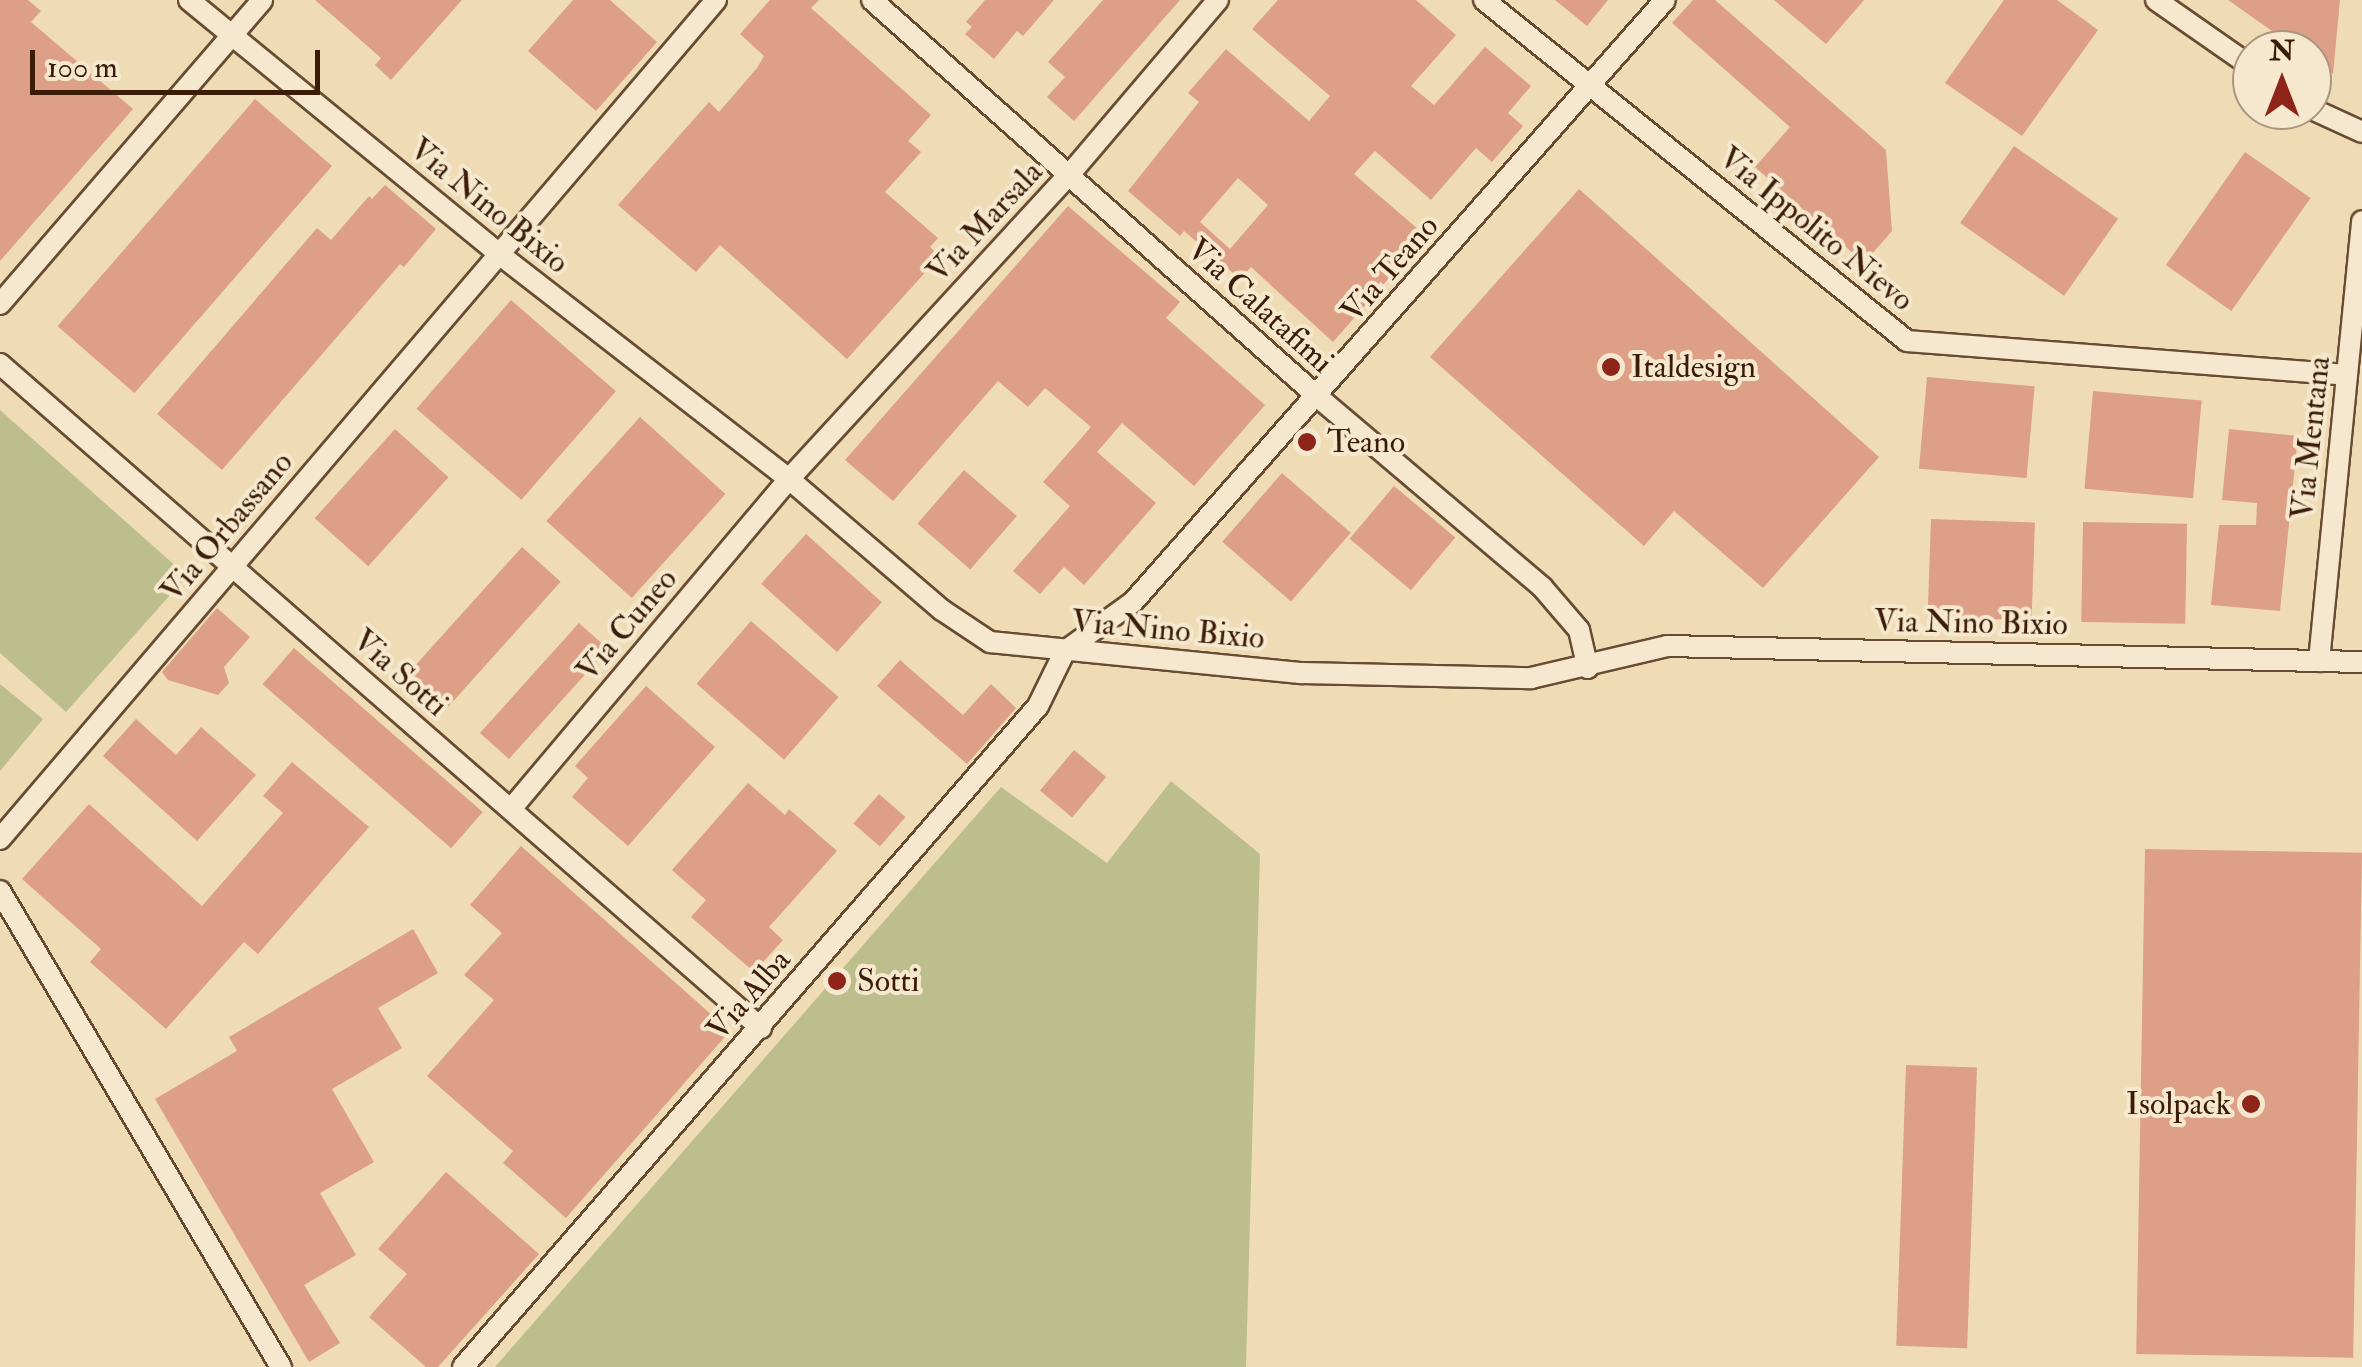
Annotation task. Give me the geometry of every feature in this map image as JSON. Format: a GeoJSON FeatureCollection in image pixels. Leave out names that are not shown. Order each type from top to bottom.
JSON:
{"type":"FeatureCollection","features":[{"type":"Feature","properties":{"kind":"street","name":"Via Nino Bixio"},"geometry":{"type":"LineString","coordinates":[[189,0],[499,254],[789,479],[942,610],[990,642],[1302,673],[1531,678],[1588,668],[1667,646],[2362,662]]}},
{"type":"Feature","properties":{"kind":"street"},"geometry":{"type":"LineString","coordinates":[[0,304],[262,0]]}},
{"type":"Feature","properties":{"kind":"street","name":"Via Orbassano"},"geometry":{"type":"LineString","coordinates":[[0,839],[716,0]]}},
{"type":"Feature","properties":{"kind":"street","name":"Via Calatafimi"},"geometry":{"type":"LineString","coordinates":[[872,0],[1318,397],[1569,613],[1579,630],[1588,668]]}},
{"type":"Feature","properties":{"kind":"street","name":"Via Marsala"},"geometry":{"type":"LineString","coordinates":[[789,479],[1069,175],[1218,0]]}},
{"type":"Feature","properties":{"kind":"street","name":"Via Ippolito Nievo"},"geometry":{"type":"LineString","coordinates":[[1484,0],[1907,341],[2347,375]]}},
{"type":"Feature","properties":{"kind":"street","name":"Via Teano"},"geometry":{"type":"LineString","coordinates":[[1065,651],[1133,602],[1666,0]]}},
{"type":"Feature","properties":{"kind":"street"},"geometry":{"type":"LineString","coordinates":[[2156,0],[2232,53]]}},
{"type":"Feature","properties":{"kind":"street"},"geometry":{"type":"LineString","coordinates":[[2332,118],[2362,132]]}},
{"type":"Feature","properties":{"kind":"street","name":"Via Mentana"},"geometry":{"type":"LineString","coordinates":[[2319,661],[2362,221]]}},
{"type":"Feature","properties":{"kind":"street","name":"Via Sotti"},"geometry":{"type":"LineString","coordinates":[[0,364],[761,1028]]}},
{"type":"Feature","properties":{"kind":"street","name":"Via Cuneo"},"geometry":{"type":"LineString","coordinates":[[511,810],[789,479]]}},
{"type":"Feature","properties":{"kind":"street","name":"Via Alba"},"geometry":{"type":"LineString","coordinates":[[463,1367],[1038,706],[1065,651]]}},
{"type":"Feature","properties":{"kind":"street"},"geometry":{"type":"LineString","coordinates":[[0,891],[281,1367]]}},
{"type":"Feature","properties":{"kind":"green space"},"geometry":{"type":"Polygon","coordinates":[[[0,410],[187,576],[66,712],[0,653],[0,410]]]}},
{"type":"Feature","properties":{"kind":"green space"},"geometry":{"type":"Polygon","coordinates":[[[0,684],[43,719],[0,771],[0,684]]]}},
{"type":"Feature","properties":{"kind":"green space"},"geometry":{"type":"Polygon","coordinates":[[[1171,781],[1260,854],[1246,1367],[495,1367],[1001,787],[1107,863],[1171,781]]]}},
{"type":"Feature","properties":{"kind":"building"},"geometry":{"type":"Polygon","coordinates":[[[0,0],[28,0],[41,11],[31,22],[133,109],[0,261],[0,0]]]}},
{"type":"Feature","properties":{"kind":"building"},"geometry":{"type":"Polygon","coordinates":[[[315,0],[462,0],[391,80],[375,65],[381,58],[315,0]]]}},
{"type":"Feature","properties":{"kind":"building"},"geometry":{"type":"Polygon","coordinates":[[[573,0],[610,0],[657,42],[596,111],[528,51],[573,0]]]}},
{"type":"Feature","properties":{"kind":"building"},"geometry":{"type":"Polygon","coordinates":[[[770,0],[819,0],[811,8],[931,115],[908,141],[921,152],[885,192],[938,238],[930,247],[940,256],[847,359],[720,245],[696,272],[618,205],[709,102],[719,112],[757,68],[764,56],[740,34],[770,0]]]}},
{"type":"Feature","properties":{"kind":"building"},"geometry":{"type":"Polygon","coordinates":[[[985,0],[1054,0],[1023,36],[1017,31],[994,59],[965,34],[972,27],[966,22],[985,0]]]}},
{"type":"Feature","properties":{"kind":"building"},"geometry":{"type":"Polygon","coordinates":[[[1103,0],[1180,0],[1074,121],[1047,97],[1065,77],[1048,62],[1103,0]]]}},
{"type":"Feature","properties":{"kind":"building"},"geometry":{"type":"Polygon","coordinates":[[[1278,0],[1416,0],[1456,35],[1411,86],[1434,105],[1485,47],[1531,86],[1508,113],[1523,126],[1492,162],[1476,148],[1431,200],[1375,151],[1354,174],[1426,236],[1333,342],[1251,267],[1240,279],[1184,231],[1180,236],[1128,191],[1199,102],[1188,93],[1226,49],[1309,121],[1330,96],[1252,29],[1278,0]],[[1238,178],[1200,222],[1230,249],[1268,205],[1238,178]]]}},
{"type":"Feature","properties":{"kind":"building"},"geometry":{"type":"Polygon","coordinates":[[[1555,0],[1608,0],[1587,26],[1555,0]]]}},
{"type":"Feature","properties":{"kind":"building"},"geometry":{"type":"Polygon","coordinates":[[[1693,0],[1715,0],[1886,150],[1892,231],[1864,263],[1755,167],[1790,127],[1672,23],[1693,0]]]}},
{"type":"Feature","properties":{"kind":"building"},"geometry":{"type":"Polygon","coordinates":[[[1774,0],[1864,0],[1826,44],[1774,0]]]}},
{"type":"Feature","properties":{"kind":"building"},"geometry":{"type":"Polygon","coordinates":[[[2004,0],[2057,0],[2098,30],[2022,136],[1945,83],[2004,0]]]}},
{"type":"Feature","properties":{"kind":"building"},"geometry":{"type":"Polygon","coordinates":[[[2228,0],[2340,0],[2333,74],[2332,30],[2271,30],[2228,0]]]}},
{"type":"Feature","properties":{"kind":"building"},"geometry":{"type":"Polygon","coordinates":[[[255,99],[332,166],[135,393],[58,326],[255,99]]]}},
{"type":"Feature","properties":{"kind":"building"},"geometry":{"type":"Polygon","coordinates":[[[2014,146],[2118,219],[2064,296],[1960,223],[2014,146]]]}},
{"type":"Feature","properties":{"kind":"building"},"geometry":{"type":"Polygon","coordinates":[[[2245,152],[2311,198],[2231,311],[2166,265],[2245,152]]]}},
{"type":"Feature","properties":{"kind":"building"},"geometry":{"type":"Polygon","coordinates":[[[385,185],[436,229],[404,267],[400,264],[222,470],[157,414],[317,228],[331,240],[369,196],[372,199],[385,185]]]}},
{"type":"Feature","properties":{"kind":"building","name":"Italdesign"},"geometry":{"type":"Polygon","coordinates":[[[1579,189],[1879,457],[1763,588],[1674,511],[1644,546],[1430,357],[1579,189]]]}},
{"type":"Feature","properties":{"kind":"building"},"geometry":{"type":"Polygon","coordinates":[[[1068,206],[1180,302],[1166,318],[1265,405],[1194,486],[1122,423],[1097,452],[1156,503],[1084,585],[1064,567],[1040,594],[1013,571],[1070,506],[1043,482],[1091,427],[1045,388],[1028,407],[998,381],[893,501],[845,460],[1068,206]]]}},
{"type":"Feature","properties":{"kind":"building"},"geometry":{"type":"Polygon","coordinates":[[[511,300],[616,391],[521,500],[417,409],[511,300]]]}},
{"type":"Feature","properties":{"kind":"building"},"geometry":{"type":"Polygon","coordinates":[[[1927,377],[2035,386],[2027,478],[1919,469],[1927,377]]]}},
{"type":"Feature","properties":{"kind":"building"},"geometry":{"type":"Polygon","coordinates":[[[2093,391],[2202,400],[2193,498],[2084,489],[2093,391]]]}},
{"type":"Feature","properties":{"kind":"building"},"geometry":{"type":"Polygon","coordinates":[[[640,417],[725,494],[632,598],[546,521],[640,417]]]}},
{"type":"Feature","properties":{"kind":"building"},"geometry":{"type":"Polygon","coordinates":[[[395,429],[449,477],[368,566],[315,518],[395,429]]]}},
{"type":"Feature","properties":{"kind":"building"},"geometry":{"type":"Polygon","coordinates":[[[2229,429],[2298,436],[2280,611],[2211,605],[2219,525],[2256,525],[2257,503],[2222,500],[2229,429]]]}},
{"type":"Feature","properties":{"kind":"building"},"geometry":{"type":"Polygon","coordinates":[[[964,470],[1017,516],[970,570],[917,524],[964,470]]]}},
{"type":"Feature","properties":{"kind":"building"},"geometry":{"type":"Polygon","coordinates":[[[1282,473],[1351,533],[1291,601],[1222,542],[1282,473]]]}},
{"type":"Feature","properties":{"kind":"building"},"geometry":{"type":"Polygon","coordinates":[[[1394,486],[1455,537],[1411,590],[1350,539],[1394,486]]]}},
{"type":"Feature","properties":{"kind":"building"},"geometry":{"type":"Polygon","coordinates":[[[1931,519],[2035,523],[2032,621],[1928,617],[1931,519]]]}},
{"type":"Feature","properties":{"kind":"building"},"geometry":{"type":"Polygon","coordinates":[[[2083,522],[2187,524],[2185,624],[2081,622],[2083,522]]]}},
{"type":"Feature","properties":{"kind":"building"},"geometry":{"type":"Polygon","coordinates":[[[806,534],[882,602],[837,652],[761,584],[806,534]]]}},
{"type":"Feature","properties":{"kind":"building"},"geometry":{"type":"Polygon","coordinates":[[[522,547],[561,582],[448,707],[410,672],[522,547]]]}},
{"type":"Feature","properties":{"kind":"building"},"geometry":{"type":"Polygon","coordinates":[[[217,608],[250,637],[224,667],[229,683],[218,695],[168,680],[162,672],[217,608]]]}},
{"type":"Feature","properties":{"kind":"building"},"geometry":{"type":"Polygon","coordinates":[[[751,621],[839,697],[784,760],[697,684],[751,621]]]}},
{"type":"Feature","properties":{"kind":"building"},"geometry":{"type":"Polygon","coordinates":[[[579,623],[608,649],[509,759],[480,733],[579,623]]]}},
{"type":"Feature","properties":{"kind":"building"},"geometry":{"type":"Polygon","coordinates":[[[294,648],[483,812],[451,848],[263,684],[294,648]]]}},
{"type":"Feature","properties":{"kind":"building"},"geometry":{"type":"Polygon","coordinates":[[[900,660],[963,715],[991,684],[1016,708],[967,764],[877,686],[900,660]]]}},
{"type":"Feature","properties":{"kind":"building"},"geometry":{"type":"Polygon","coordinates":[[[646,686],[715,747],[628,846],[572,797],[588,778],[575,766],[646,686]]]}},
{"type":"Feature","properties":{"kind":"building"},"geometry":{"type":"Polygon","coordinates":[[[136,719],[176,755],[201,727],[256,775],[197,841],[103,756],[136,719]]]}},
{"type":"Feature","properties":{"kind":"building"},"geometry":{"type":"Polygon","coordinates":[[[1074,750],[1106,777],[1072,818],[1040,791],[1074,750]]]}},
{"type":"Feature","properties":{"kind":"building"},"geometry":{"type":"Polygon","coordinates":[[[292,762],[369,827],[258,954],[244,942],[166,1029],[90,962],[101,949],[22,879],[89,804],[202,906],[283,813],[263,796],[292,762]]]}},
{"type":"Feature","properties":{"kind":"building"},"geometry":{"type":"Polygon","coordinates":[[[748,783],[785,815],[789,809],[837,851],[769,927],[783,940],[754,972],[691,917],[706,900],[672,870],[748,783]]]}},
{"type":"Feature","properties":{"kind":"building"},"geometry":{"type":"Polygon","coordinates":[[[879,794],[905,817],[880,846],[853,823],[879,794]]]}},
{"type":"Feature","properties":{"kind":"building"},"geometry":{"type":"Polygon","coordinates":[[[521,846],[730,1031],[566,1218],[503,1163],[513,1151],[427,1076],[494,1000],[464,975],[502,933],[470,905],[521,846]]]}},
{"type":"Feature","properties":{"kind":"building","name":"Isolpack"},"geometry":{"type":"Polygon","coordinates":[[[2145,849],[2362,853],[2353,1358],[2136,1354],[2145,849]]]}},
{"type":"Feature","properties":{"kind":"building"},"geometry":{"type":"Polygon","coordinates":[[[413,929],[438,973],[378,1008],[402,1048],[332,1089],[374,1162],[320,1193],[356,1255],[304,1285],[340,1343],[309,1362],[155,1099],[237,1051],[229,1037],[413,929]]]}},
{"type":"Feature","properties":{"kind":"building"},"geometry":{"type":"Polygon","coordinates":[[[1906,1065],[1977,1067],[1967,1348],[1896,1346],[1906,1065]]]}},
{"type":"Feature","properties":{"kind":"building"},"geometry":{"type":"Polygon","coordinates":[[[446,1172],[539,1254],[438,1367],[426,1367],[369,1317],[407,1274],[378,1249],[446,1172]]]}},
{"type":"Feature","properties":{"kind":"place","name":"Italdesign"},"geometry":{"type":"Point","coordinates":[1611,367]}},
{"type":"Feature","properties":{"kind":"place","name":"Teano"},"geometry":{"type":"Point","coordinates":[1307,442]}},
{"type":"Feature","properties":{"kind":"place","name":"Sotti"},"geometry":{"type":"Point","coordinates":[837,981]}},
{"type":"Feature","properties":{"kind":"place","name":"Isolpack"},"geometry":{"type":"Point","coordinates":[2251,1104]}}]}
